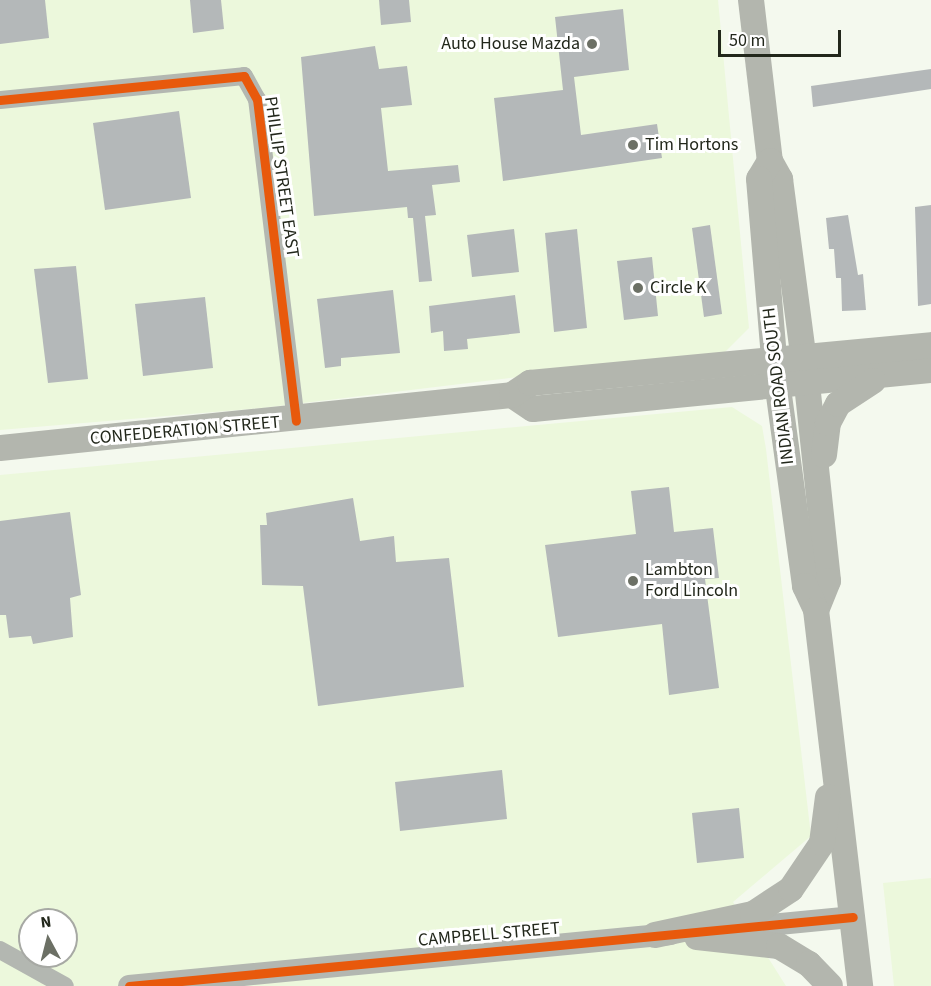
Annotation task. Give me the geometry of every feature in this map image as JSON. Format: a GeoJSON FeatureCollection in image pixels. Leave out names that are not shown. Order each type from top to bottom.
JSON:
{"type":"FeatureCollection","features":[{"type":"Feature","properties":{"kind":"main road","name":"INDIAN ROAD SOUTH"},"geometry":{"type":"LineString","coordinates":[[751,0],[770,161],[780,179],[807,384],[828,581],[816,610]]}},
{"type":"Feature","properties":{"kind":"main road","name":"INDIAN ROAD SOUTH"},"geometry":{"type":"LineString","coordinates":[[770,161],[759,179],[774,359],[805,586],[816,610],[860,986]]}},
{"type":"Feature","properties":{"kind":"main road"},"geometry":{"type":"LineString","coordinates":[[720,364],[745,353],[759,334],[763,224]]}},
{"type":"Feature","properties":{"kind":"main road","name":"CONFEDERATION STREET"},"geometry":{"type":"LineString","coordinates":[[0,448],[296,421],[512,395],[530,383],[931,345]]}},
{"type":"Feature","properties":{"kind":"main road"},"geometry":{"type":"LineString","coordinates":[[512,395],[533,409],[778,387],[931,370]]}},
{"type":"Feature","properties":{"kind":"main road"},"geometry":{"type":"LineString","coordinates":[[822,534],[828,423],[845,397],[887,375]]}},
{"type":"Feature","properties":{"kind":"main road"},"geometry":{"type":"LineString","coordinates":[[655,935],[753,914],[791,889],[822,843],[833,746]]}},
{"type":"Feature","properties":{"kind":"main road"},"geometry":{"type":"LineString","coordinates":[[655,935],[770,943],[809,964],[830,986]]}},
{"type":"Feature","properties":{"kind":"street","name":"PHILLIP STREET EAST"},"geometry":{"type":"LineString","coordinates":[[0,100],[244,76],[257,99],[296,421]]}},
{"type":"Feature","properties":{"kind":"street","name":"CAMPBELL STREET"},"geometry":{"type":"LineString","coordinates":[[129,986],[853,917]]}},
{"type":"Feature","properties":{"kind":"street"},"geometry":{"type":"LineString","coordinates":[[0,950],[65,986]]}},
{"type":"Feature","properties":{"kind":"shaded area"},"geometry":{"type":"Polygon","coordinates":[[[0,0],[718,0],[749,328],[725,352],[262,408],[0,430],[0,0]]]}},
{"type":"Feature","properties":{"kind":"shaded area"},"geometry":{"type":"Polygon","coordinates":[[[732,407],[762,426],[811,836],[733,902],[786,986],[0,986],[0,475],[732,407]]]}},
{"type":"Feature","properties":{"kind":"shaded area"},"geometry":{"type":"Polygon","coordinates":[[[931,878],[931,986],[894,986],[883,883],[931,878]]]}},
{"type":"Feature","properties":{"kind":"building"},"geometry":{"type":"Polygon","coordinates":[[[0,0],[45,0],[49,38],[0,44],[0,0]]]}},
{"type":"Feature","properties":{"kind":"building"},"geometry":{"type":"Polygon","coordinates":[[[190,0],[221,0],[224,29],[193,33],[190,0]]]}},
{"type":"Feature","properties":{"kind":"building"},"geometry":{"type":"Polygon","coordinates":[[[379,0],[409,0],[411,22],[381,25],[379,0]]]}},
{"type":"Feature","properties":{"kind":"building"},"geometry":{"type":"Polygon","coordinates":[[[623,9],[629,70],[574,77],[581,135],[657,124],[662,158],[503,181],[494,98],[563,90],[555,17],[623,9]]]}},
{"type":"Feature","properties":{"kind":"building"},"geometry":{"type":"Polygon","coordinates":[[[375,46],[379,69],[407,66],[412,105],[381,108],[388,171],[458,165],[460,182],[432,185],[436,215],[425,216],[432,281],[419,282],[413,218],[408,218],[407,207],[314,216],[301,57],[375,46]]]}},
{"type":"Feature","properties":{"kind":"building"},"geometry":{"type":"Polygon","coordinates":[[[931,69],[931,89],[813,107],[811,86],[931,69]]]}},
{"type":"Feature","properties":{"kind":"building"},"geometry":{"type":"Polygon","coordinates":[[[179,111],[191,198],[105,210],[93,123],[179,111]]]}},
{"type":"Feature","properties":{"kind":"building"},"geometry":{"type":"Polygon","coordinates":[[[931,205],[931,304],[918,306],[915,207],[931,205]]]}},
{"type":"Feature","properties":{"kind":"building"},"geometry":{"type":"Polygon","coordinates":[[[848,215],[858,275],[863,274],[866,310],[842,311],[841,278],[836,278],[834,249],[829,249],[826,218],[848,215]]]}},
{"type":"Feature","properties":{"kind":"building"},"geometry":{"type":"Polygon","coordinates":[[[710,225],[722,314],[704,317],[692,228],[710,225]]]}},
{"type":"Feature","properties":{"kind":"building"},"geometry":{"type":"Polygon","coordinates":[[[514,229],[519,272],[472,277],[467,235],[514,229]]]}},
{"type":"Feature","properties":{"kind":"building"},"geometry":{"type":"Polygon","coordinates":[[[577,229],[587,328],[554,332],[545,233],[577,229]]]}},
{"type":"Feature","properties":{"kind":"building","name":"Circle K"},"geometry":{"type":"Polygon","coordinates":[[[652,257],[658,316],[624,320],[617,261],[652,257]]]}},
{"type":"Feature","properties":{"kind":"building"},"geometry":{"type":"Polygon","coordinates":[[[76,266],[88,379],[48,383],[34,269],[76,266]]]}},
{"type":"Feature","properties":{"kind":"building"},"geometry":{"type":"Polygon","coordinates":[[[393,290],[400,353],[341,358],[341,366],[325,368],[317,299],[393,290]]]}},
{"type":"Feature","properties":{"kind":"building"},"geometry":{"type":"Polygon","coordinates":[[[515,295],[520,333],[467,339],[468,349],[444,351],[443,331],[431,333],[429,306],[515,295]]]}},
{"type":"Feature","properties":{"kind":"building"},"geometry":{"type":"Polygon","coordinates":[[[205,297],[213,368],[143,376],[135,304],[205,297]]]}},
{"type":"Feature","properties":{"kind":"building"},"geometry":{"type":"Polygon","coordinates":[[[669,487],[674,532],[713,528],[719,578],[705,579],[719,688],[669,695],[662,624],[558,637],[545,545],[636,534],[631,491],[669,487]]]}},
{"type":"Feature","properties":{"kind":"building"},"geometry":{"type":"Polygon","coordinates":[[[353,498],[360,541],[394,536],[396,562],[449,558],[464,687],[318,706],[303,586],[262,585],[260,525],[267,525],[266,513],[353,498]]]}},
{"type":"Feature","properties":{"kind":"building"},"geometry":{"type":"Polygon","coordinates":[[[70,512],[81,595],[70,598],[73,637],[33,644],[31,636],[9,638],[6,615],[0,615],[0,521],[70,512]]]}},
{"type":"Feature","properties":{"kind":"building"},"geometry":{"type":"Polygon","coordinates":[[[502,770],[507,819],[400,831],[395,782],[502,770]]]}},
{"type":"Feature","properties":{"kind":"building"},"geometry":{"type":"Polygon","coordinates":[[[739,808],[744,858],[697,863],[692,813],[739,808]]]}},
{"type":"Feature","properties":{"kind":"cycle path"},"geometry":{"type":"LineString","coordinates":[[0,100],[244,76],[257,99],[296,421]]}},
{"type":"Feature","properties":{"kind":"cycle path"},"geometry":{"type":"LineString","coordinates":[[129,986],[853,917]]}},
{"type":"Feature","properties":{"kind":"place","name":"Auto House Mazda"},"geometry":{"type":"Point","coordinates":[592,44]}},
{"type":"Feature","properties":{"kind":"place","name":"Tim Hortons"},"geometry":{"type":"Point","coordinates":[633,145]}},
{"type":"Feature","properties":{"kind":"place","name":"Circle K"},"geometry":{"type":"Point","coordinates":[638,288]}},
{"type":"Feature","properties":{"kind":"place","name":"Lambton Ford Lincoln"},"geometry":{"type":"Point","coordinates":[633,581]}}]}
